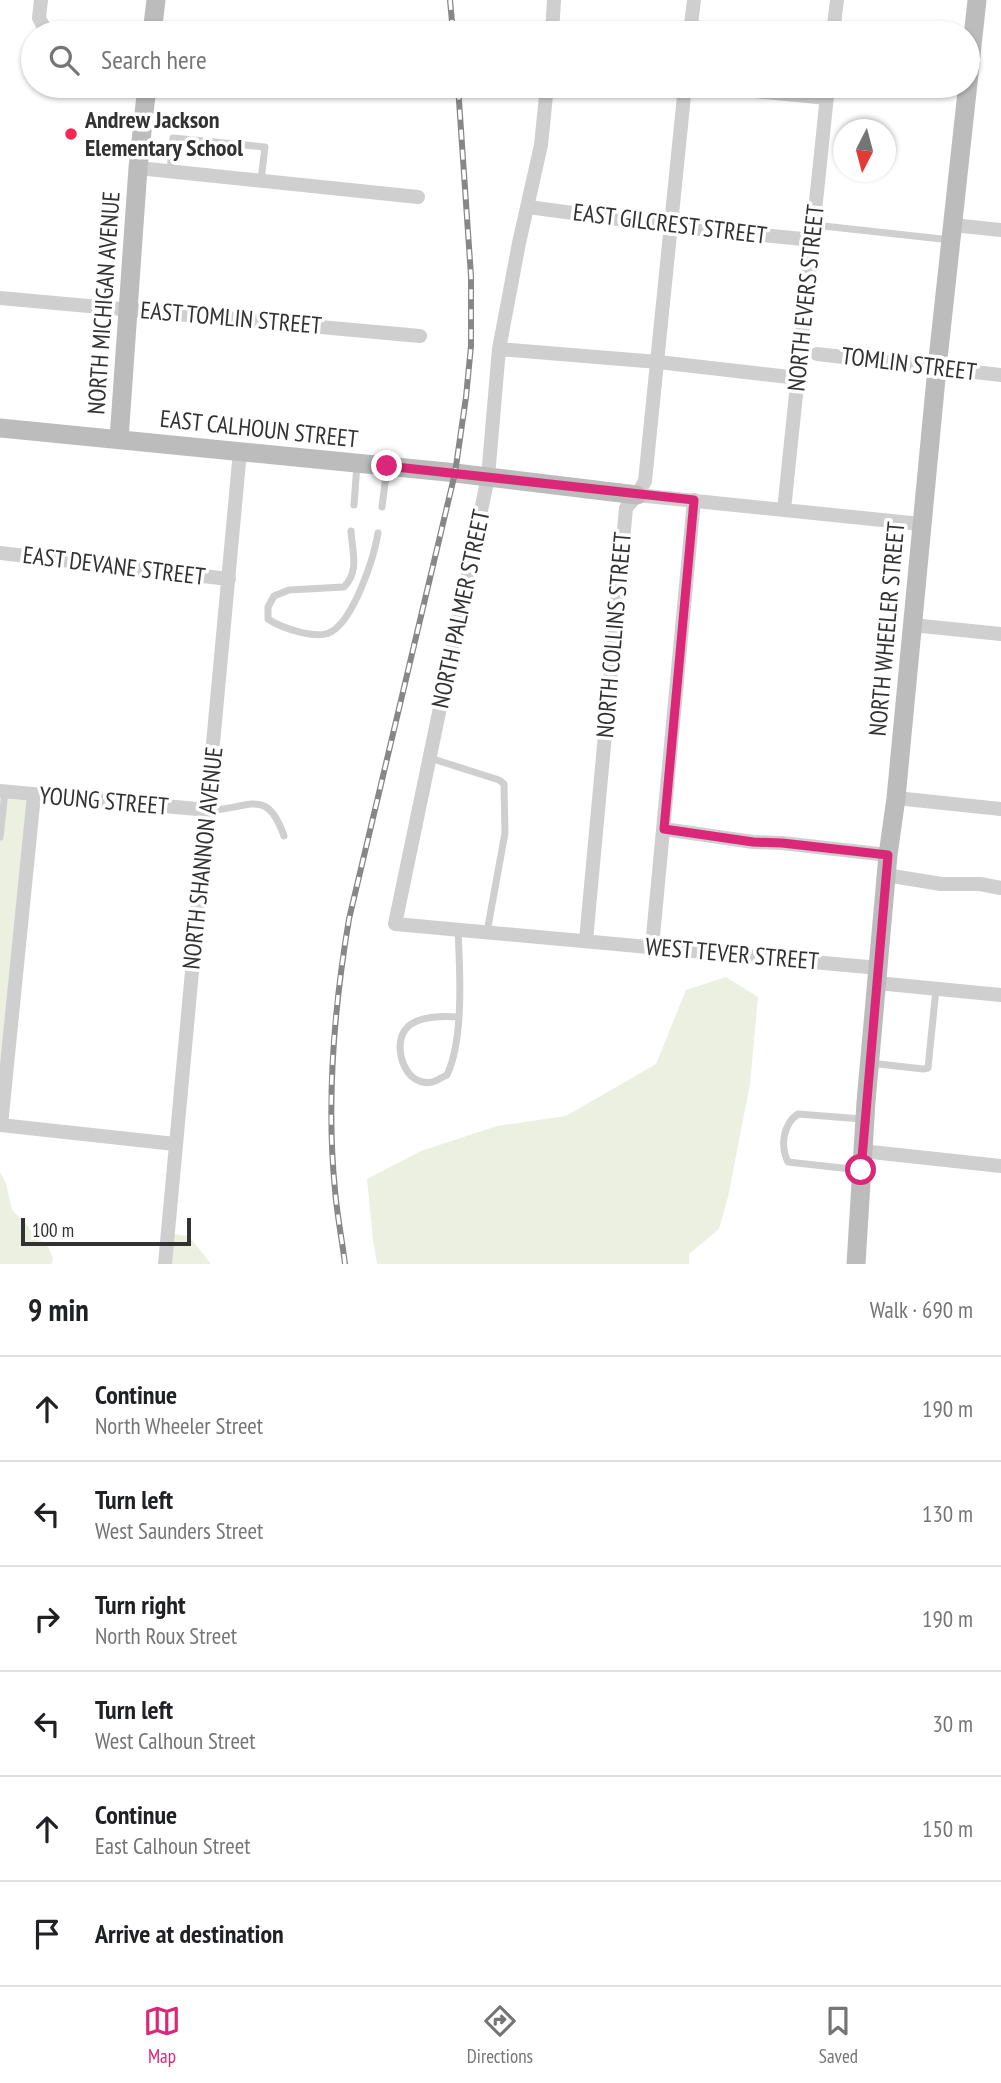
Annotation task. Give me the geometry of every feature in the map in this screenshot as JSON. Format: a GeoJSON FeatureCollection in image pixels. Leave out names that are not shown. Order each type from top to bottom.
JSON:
{"type":"FeatureCollection","features":[{"type":"Feature","properties":{"kind":"main road"},"geometry":{"type":"LineString","coordinates":[[154,21],[156,0]]}},
{"type":"Feature","properties":{"kind":"main road","name":"NORTH WHEELER STREET"},"geometry":{"type":"LineString","coordinates":[[975,21],[977,0]]}},
{"type":"Feature","properties":{"kind":"main road","name":"NORTH MICHIGAN AVENUE"},"geometry":{"type":"LineString","coordinates":[[118,439],[146,98]]}},
{"type":"Feature","properties":{"kind":"main road","name":"NORTH WHEELER STREET"},"geometry":{"type":"LineString","coordinates":[[856,1264],[864,1119],[887,865],[966,98]]}},
{"type":"Feature","properties":{"kind":"main road","name":"EAST CALHOUN STREET"},"geometry":{"type":"LineString","coordinates":[[0,428],[387,466],[637,495]]}},
{"type":"Feature","properties":{"kind":"street"},"geometry":{"type":"LineString","coordinates":[[41,0],[41,21]]}},
{"type":"Feature","properties":{"kind":"street"},"geometry":{"type":"LineString","coordinates":[[553,21],[554,0]]}},
{"type":"Feature","properties":{"kind":"street"},"geometry":{"type":"LineString","coordinates":[[691,21],[694,0]]}},
{"type":"Feature","properties":{"kind":"street"},"geometry":{"type":"LineString","coordinates":[[834,21],[837,0]]}},
{"type":"Feature","properties":{"kind":"street","name":"NORTH PALMER STREET"},"geometry":{"type":"LineString","coordinates":[[395,923],[488,478],[499,349],[541,145],[546,98]]}},
{"type":"Feature","properties":{"kind":"street","name":"NORTH COLLINS STREET"},"geometry":{"type":"LineString","coordinates":[[586,940],[626,508],[645,481],[684,98]]}},
{"type":"Feature","properties":{"kind":"street","name":"NORTH EVERS STREET"},"geometry":{"type":"LineString","coordinates":[[784,510],[826,98]]}},
{"type":"Feature","properties":{"kind":"street"},"geometry":{"type":"LineString","coordinates":[[138,168],[418,197]]}},
{"type":"Feature","properties":{"kind":"street","name":"EAST GILCREST STREET"},"geometry":{"type":"LineString","coordinates":[[528,207],[671,226],[813,233]]}},
{"type":"Feature","properties":{"kind":"street"},"geometry":{"type":"LineString","coordinates":[[952,233],[1001,230]]}},
{"type":"Feature","properties":{"kind":"street","name":"EAST TOMLIN STREET"},"geometry":{"type":"LineString","coordinates":[[0,298],[420,336]]}},
{"type":"Feature","properties":{"kind":"street"},"geometry":{"type":"LineString","coordinates":[[499,349],[658,362],[798,378]]}},
{"type":"Feature","properties":{"kind":"street","name":"TOMLIN STREET"},"geometry":{"type":"LineString","coordinates":[[817,354],[1001,375]]}},
{"type":"Feature","properties":{"kind":"street","name":"NORTH SHANNON AVENUE"},"geometry":{"type":"LineString","coordinates":[[165,1264],[240,451]]}},
{"type":"Feature","properties":{"kind":"street"},"geometry":{"type":"LineString","coordinates":[[637,495],[921,524]]}},
{"type":"Feature","properties":{"kind":"street"},"geometry":{"type":"LineString","coordinates":[[652,947],[694,500]]}},
{"type":"Feature","properties":{"kind":"street","name":"EAST DEVANE STREET"},"geometry":{"type":"LineString","coordinates":[[0,553],[229,579]]}},
{"type":"Feature","properties":{"kind":"street"},"geometry":{"type":"LineString","coordinates":[[912,625],[1001,634]]}},
{"type":"Feature","properties":{"kind":"street","name":"YOUNG STREET"},"geometry":{"type":"LineString","coordinates":[[3,791],[208,810]]}},
{"type":"Feature","properties":{"kind":"street"},"geometry":{"type":"LineString","coordinates":[[34,795],[1,1125],[175,1144]]}},
{"type":"Feature","properties":{"kind":"street"},"geometry":{"type":"LineString","coordinates":[[896,798],[1001,809]]}},
{"type":"Feature","properties":{"kind":"street"},"geometry":{"type":"LineString","coordinates":[[664,829],[753,842],[782,843],[887,865],[941,884],[980,884],[1001,888]]}},
{"type":"Feature","properties":{"kind":"street","name":"WEST TEVER STREET"},"geometry":{"type":"LineString","coordinates":[[395,923],[652,947],[878,976],[936,989],[1001,995]]}},
{"type":"Feature","properties":{"kind":"street"},"geometry":{"type":"LineString","coordinates":[[862,1160],[1001,1166]]}},
{"type":"Feature","properties":{"kind":"lane"},"geometry":{"type":"LineString","coordinates":[[170,171],[173,138],[199,140],[265,147],[261,180]]}},
{"type":"Feature","properties":{"kind":"lane"},"geometry":{"type":"LineString","coordinates":[[813,233],[952,233]]}},
{"type":"Feature","properties":{"kind":"lane"},"geometry":{"type":"LineString","coordinates":[[354,505],[357,463]]}},
{"type":"Feature","properties":{"kind":"lane"},"geometry":{"type":"LineString","coordinates":[[382,508],[387,466]]}},
{"type":"Feature","properties":{"kind":"lane"},"geometry":{"type":"LineString","coordinates":[[351,531],[354,569],[351,579],[344,586],[289,590],[274,596],[268,607],[268,619],[279,626],[303,632],[331,632],[346,614],[365,582],[375,554],[378,533]]}},
{"type":"Feature","properties":{"kind":"lane"},"geometry":{"type":"LineString","coordinates":[[430,758],[499,780],[504,784],[505,833],[487,932]]}},
{"type":"Feature","properties":{"kind":"lane"},"geometry":{"type":"LineString","coordinates":[[0,837],[3,791]]}},
{"type":"Feature","properties":{"kind":"lane"},"geometry":{"type":"LineString","coordinates":[[208,810],[245,803],[265,806],[275,813],[284,836]]}},
{"type":"Feature","properties":{"kind":"lane"},"geometry":{"type":"LineString","coordinates":[[458,929],[460,972],[458,1017],[453,1062],[447,1075],[431,1083],[417,1081],[406,1070],[400,1048],[404,1030],[414,1022],[446,1016],[458,1017]]}},
{"type":"Feature","properties":{"kind":"lane"},"geometry":{"type":"LineString","coordinates":[[869,1063],[928,1068],[936,989]]}},
{"type":"Feature","properties":{"kind":"lane"},"geometry":{"type":"LineString","coordinates":[[862,1160],[788,1162],[785,1133],[790,1119],[799,1114],[864,1119]]}},
{"type":"Feature","properties":{"kind":"green space"},"geometry":{"type":"Polygon","coordinates":[[[0,798],[28,801],[0,1080],[0,798]]]}},
{"type":"Feature","properties":{"kind":"green space"},"geometry":{"type":"Polygon","coordinates":[[[726,977],[758,997],[750,1084],[728,1197],[719,1229],[689,1254],[689,1264],[377,1264],[367,1179],[421,1151],[497,1126],[566,1116],[656,1064],[686,990],[726,977]]]}},
{"type":"Feature","properties":{"kind":"green space"},"geometry":{"type":"Polygon","coordinates":[[[0,1172],[6,1183],[12,1210],[28,1226],[35,1239],[46,1243],[53,1258],[52,1264],[0,1264],[0,1172]]]}},
{"type":"Feature","properties":{"kind":"green space"},"geometry":{"type":"Polygon","coordinates":[[[173,1234],[189,1236],[211,1264],[171,1264],[173,1234]]]}},
{"type":"Feature","properties":{"kind":"railway"},"geometry":{"type":"LineString","coordinates":[[450,0],[452,21]]}},
{"type":"Feature","properties":{"kind":"railway"},"geometry":{"type":"LineString","coordinates":[[345,1264],[336,1199],[331,1122],[333,1054],[344,952],[349,919],[455,473],[471,346],[471,276],[459,98]]}},
{"type":"Feature","properties":{"kind":"place","name":"Andrew Jackson Elementary School"},"geometry":{"type":"Point","coordinates":[71,134]}},
{"type":"Feature","properties":{"kind":"route"},"geometry":{"type":"LineString","coordinates":[[387,466],[694,500],[664,829],[753,842],[888,855],[861,1170]]}}]}
